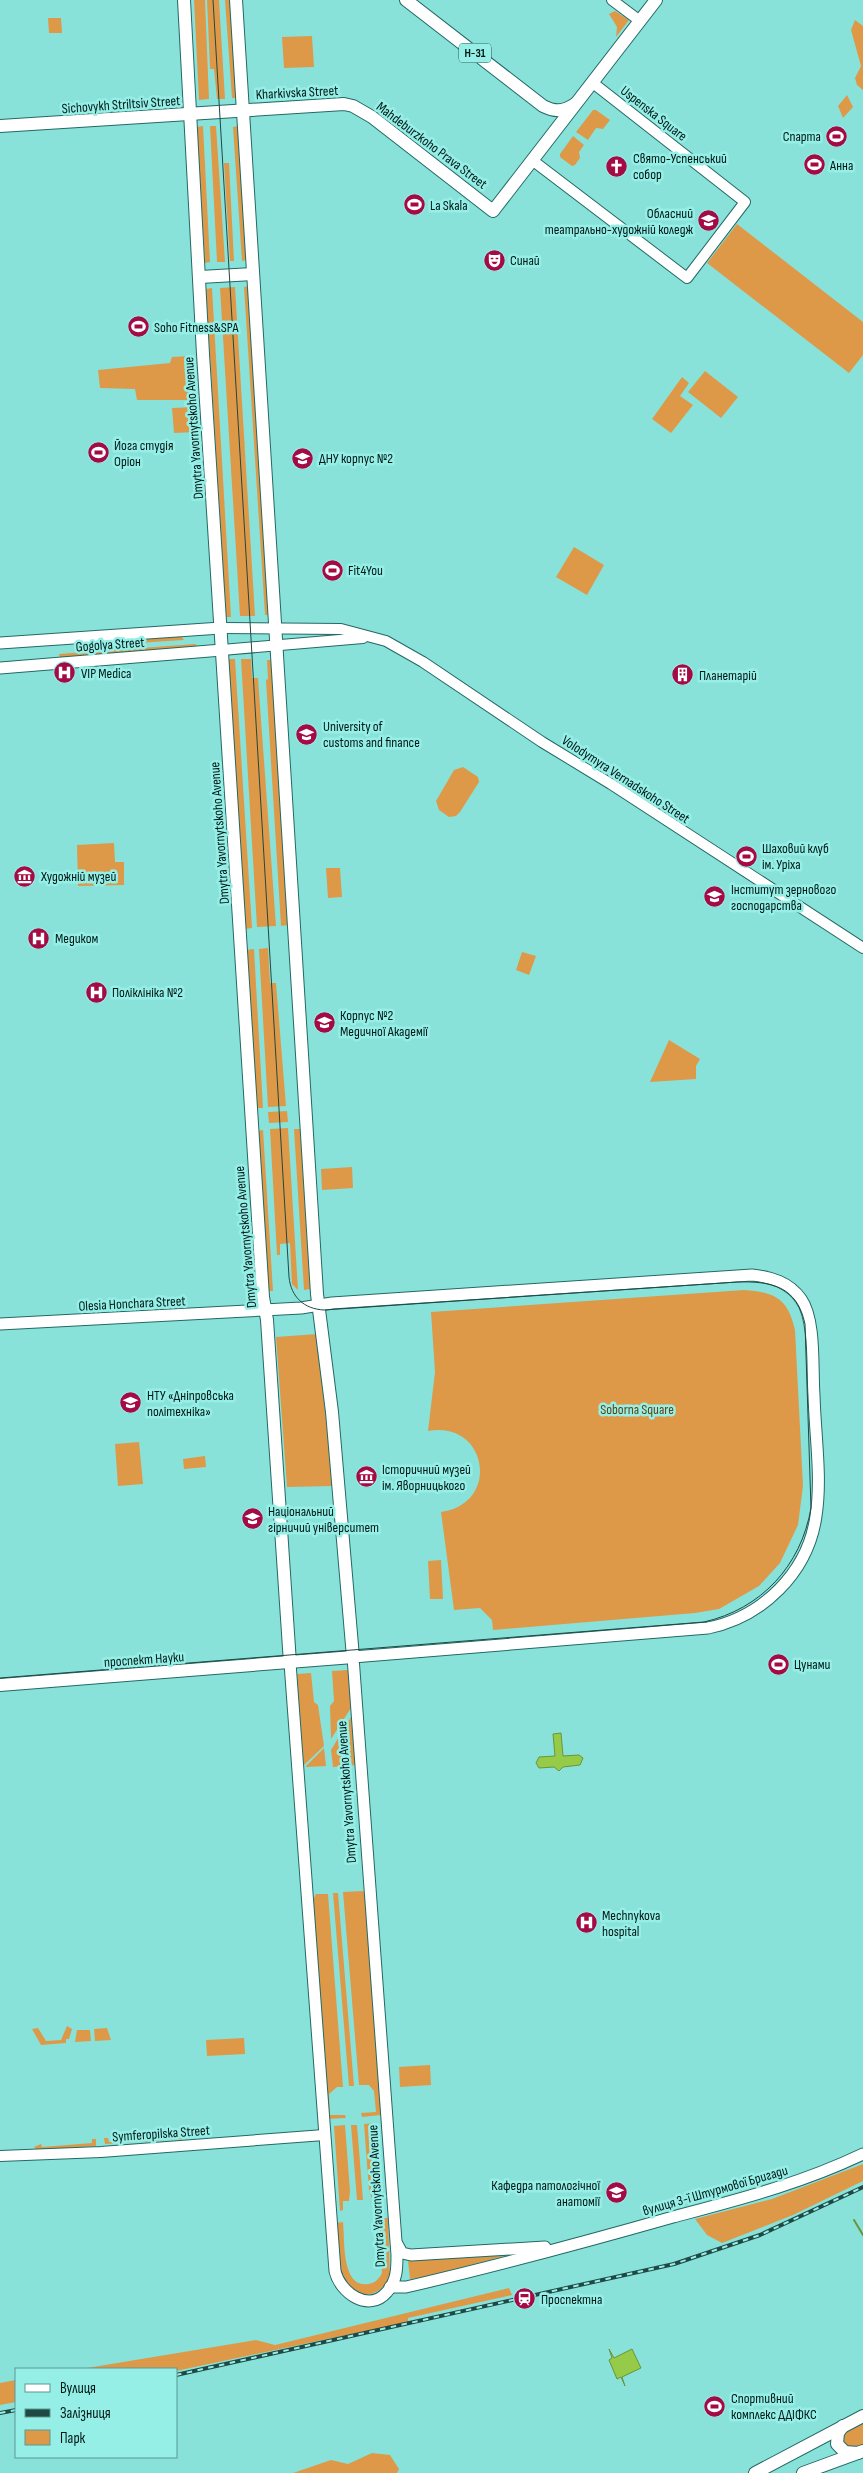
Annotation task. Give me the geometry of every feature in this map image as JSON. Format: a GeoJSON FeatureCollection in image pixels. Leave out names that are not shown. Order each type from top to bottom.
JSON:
{"type":"FeatureCollection","features":[{"type":"Feature","properties":{"kind":"main road","name":"Dmytra Yavornytskoho Avenue"},"geometry":{"type":"LineString","coordinates":[[184,0],[262,1297],[265,1310],[330,2229],[337,2279],[346,2291],[364,2300],[380,2297],[390,2288],[396,2276],[397,2242],[352,1668],[353,1657],[333,1422],[319,1305],[236,0]]}},
{"type":"Feature","properties":{"kind":"main road","name":"Н-31"},"geometry":{"type":"LineString","coordinates":[[406,0],[543,106],[558,111],[566,110],[579,102]]}},
{"type":"Feature","properties":{"kind":"main road"},"geometry":{"type":"LineString","coordinates":[[532,160],[579,102],[656,0]]}},
{"type":"Feature","properties":{"kind":"main road","name":"Kharkivska Street"},"geometry":{"type":"LineString","coordinates":[[243,110],[344,104],[353,106]]}},
{"type":"Feature","properties":{"kind":"main road","name":"Mahdeburzkoho Prava Street"},"geometry":{"type":"LineString","coordinates":[[353,106],[372,117],[493,211],[532,160]]}},
{"type":"Feature","properties":{"kind":"main road"},"geometry":{"type":"LineString","coordinates":[[543,106],[550,119],[551,128],[546,142]]}},
{"type":"Feature","properties":{"kind":"main road","name":"Sichovykh Striltsiv Street"},"geometry":{"type":"LineString","coordinates":[[0,126],[243,110]]}},
{"type":"Feature","properties":{"kind":"main road"},"geometry":{"type":"LineString","coordinates":[[200,277],[252,274]]}},
{"type":"Feature","properties":{"kind":"main road","name":"Gogolya Street"},"geometry":{"type":"LineString","coordinates":[[0,643],[221,628]]}},
{"type":"Feature","properties":{"kind":"main road","name":"Gogolya Street"},"geometry":{"type":"LineString","coordinates":[[0,668],[222,650]]}},
{"type":"Feature","properties":{"kind":"main road"},"geometry":{"type":"LineString","coordinates":[[290,1662],[701,1629],[730,1622],[754,1611],[774,1595],[796,1568],[811,1538],[816,1517],[818,1490],[810,1329],[806,1308],[796,1292],[779,1281],[752,1276],[319,1305]]}},
{"type":"Feature","properties":{"kind":"main road","name":"Olesia Honchara Street"},"geometry":{"type":"LineString","coordinates":[[0,1324],[265,1310],[319,1305]]}},
{"type":"Feature","properties":{"kind":"main road","name":"проспект Науки"},"geometry":{"type":"LineString","coordinates":[[0,1685],[290,1662]]}},
{"type":"Feature","properties":{"kind":"main road","name":"вулиця 3-ї Штурмової Бригади"},"geometry":{"type":"LineString","coordinates":[[390,2288],[406,2287],[572,2246],[780,2188],[863,2154]]}},
{"type":"Feature","properties":{"kind":"main road","name":"вулиця 3-ї Штурмової Бригади"},"geometry":{"type":"LineString","coordinates":[[397,2242],[402,2253],[411,2255],[572,2246]]}},
{"type":"Feature","properties":{"kind":"main road"},"geometry":{"type":"LineString","coordinates":[[755,2473],[863,2416]]}},
{"type":"Feature","properties":{"kind":"main road"},"geometry":{"type":"LineString","coordinates":[[845,2424],[838,2433],[837,2444],[845,2452],[860,2452]]}},
{"type":"Feature","properties":{"kind":"main road"},"geometry":{"type":"LineString","coordinates":[[803,2473],[860,2452]]}},
{"type":"Feature","properties":{"kind":"street"},"geometry":{"type":"LineString","coordinates":[[612,0],[640,21]]}},
{"type":"Feature","properties":{"kind":"street","name":"Uspenska Square"},"geometry":{"type":"LineString","coordinates":[[532,160],[687,278],[745,202],[593,83]]}},
{"type":"Feature","properties":{"kind":"street","name":"Volodymyra Vernadskoho Street"},"geometry":{"type":"LineString","coordinates":[[221,628],[275,630],[341,629],[386,641],[423,662],[542,742],[611,784],[863,948]]}},
{"type":"Feature","properties":{"kind":"street","name":"Volodymyra Vernadskoho Street"},"geometry":{"type":"LineString","coordinates":[[222,650],[372,637]]}},
{"type":"Feature","properties":{"kind":"street","name":"Symferopilska Street"},"geometry":{"type":"LineString","coordinates":[[0,2156],[88,2153],[324,2135]]}},
{"type":"Feature","properties":{"kind":"green space"},"geometry":{"type":"Polygon","coordinates":[[[194,0],[205,0],[209,99],[199,100],[194,0]]]}},
{"type":"Feature","properties":{"kind":"green space"},"geometry":{"type":"Polygon","coordinates":[[[207,0],[219,0],[225,99],[217,99],[214,69],[210,69],[207,0]]]}},
{"type":"Feature","properties":{"kind":"green space"},"geometry":{"type":"Polygon","coordinates":[[[225,0],[230,0],[237,98],[232,98],[225,0]]]}},
{"type":"Feature","properties":{"kind":"green space"},"geometry":{"type":"Polygon","coordinates":[[[615,11],[629,20],[616,37],[617,27],[609,14],[615,11]]]}},
{"type":"Feature","properties":{"kind":"green space"},"geometry":{"type":"Polygon","coordinates":[[[48,18],[61,18],[62,33],[49,33],[48,18]]]}},
{"type":"Feature","properties":{"kind":"green space"},"geometry":{"type":"Polygon","coordinates":[[[855,20],[863,26],[863,90],[857,85],[855,78],[861,66],[851,30],[855,20]]]}},
{"type":"Feature","properties":{"kind":"green space"},"geometry":{"type":"Polygon","coordinates":[[[312,36],[314,67],[284,68],[282,37],[312,36]]]}},
{"type":"Feature","properties":{"kind":"green space"},"geometry":{"type":"Polygon","coordinates":[[[847,95],[853,107],[843,118],[838,106],[847,95]]]}},
{"type":"Feature","properties":{"kind":"green space"},"geometry":{"type":"Polygon","coordinates":[[[593,110],[596,110],[610,120],[603,129],[596,128],[588,140],[576,132],[593,110]]]}},
{"type":"Feature","properties":{"kind":"green space"},"geometry":{"type":"Polygon","coordinates":[[[203,126],[210,262],[205,263],[197,127],[203,126]]]}},
{"type":"Feature","properties":{"kind":"green space"},"geometry":{"type":"Polygon","coordinates":[[[210,126],[216,126],[225,262],[217,262],[210,126]]]}},
{"type":"Feature","properties":{"kind":"green space"},"geometry":{"type":"Polygon","coordinates":[[[238,126],[246,260],[242,261],[233,127],[238,126]]]}},
{"type":"Feature","properties":{"kind":"green space"},"geometry":{"type":"Polygon","coordinates":[[[573,136],[584,145],[579,152],[580,158],[572,166],[560,157],[560,154],[573,136]]]}},
{"type":"Feature","properties":{"kind":"green space"},"geometry":{"type":"Polygon","coordinates":[[[224,163],[229,163],[234,261],[230,261],[224,163]]]}},
{"type":"Feature","properties":{"kind":"green space"},"geometry":{"type":"Polygon","coordinates":[[[737,224],[863,322],[863,355],[849,373],[707,263],[737,224]]]}},
{"type":"Feature","properties":{"kind":"green space"},"geometry":{"type":"Polygon","coordinates":[[[249,286],[269,615],[265,615],[244,287],[249,286]]]}},
{"type":"Feature","properties":{"kind":"green space"},"geometry":{"type":"Polygon","coordinates":[[[235,287],[255,616],[240,616],[220,288],[235,287]]]}},
{"type":"Feature","properties":{"kind":"green space"},"geometry":{"type":"Polygon","coordinates":[[[212,288],[231,617],[226,617],[206,289],[212,288]]]}},
{"type":"Feature","properties":{"kind":"green space"},"geometry":{"type":"Polygon","coordinates":[[[192,356],[195,400],[137,400],[135,389],[100,388],[98,370],[170,363],[172,357],[192,356]]]}},
{"type":"Feature","properties":{"kind":"green space"},"geometry":{"type":"Polygon","coordinates":[[[705,371],[738,397],[721,418],[688,392],[705,371]]]}},
{"type":"Feature","properties":{"kind":"green space"},"geometry":{"type":"Polygon","coordinates":[[[682,377],[689,383],[680,396],[693,405],[671,433],[652,419],[682,377]]]}},
{"type":"Feature","properties":{"kind":"green space"},"geometry":{"type":"Polygon","coordinates":[[[196,407],[197,432],[174,433],[172,408],[196,407]]]}},
{"type":"Feature","properties":{"kind":"green space"},"geometry":{"type":"Polygon","coordinates":[[[574,547],[604,565],[587,595],[556,577],[574,547]]]}},
{"type":"Feature","properties":{"kind":"green space"},"geometry":{"type":"Polygon","coordinates":[[[181,636],[184,640],[90,646],[96,641],[181,636]]]}},
{"type":"Feature","properties":{"kind":"green space"},"geometry":{"type":"Polygon","coordinates":[[[195,644],[199,647],[60,658],[59,654],[195,644]]]}},
{"type":"Feature","properties":{"kind":"green space"},"geometry":{"type":"Polygon","coordinates":[[[228,659],[235,659],[252,928],[245,929],[228,659]]]}},
{"type":"Feature","properties":{"kind":"green space"},"geometry":{"type":"Polygon","coordinates":[[[241,659],[251,659],[252,678],[258,678],[276,926],[257,927],[241,659]]]}},
{"type":"Feature","properties":{"kind":"green space"},"geometry":{"type":"Polygon","coordinates":[[[267,660],[272,660],[288,925],[281,926],[266,680],[268,679],[267,660]]]}},
{"type":"Feature","properties":{"kind":"green space"},"geometry":{"type":"Polygon","coordinates":[[[463,767],[478,777],[479,782],[460,812],[456,816],[449,817],[439,810],[436,801],[454,770],[463,767]]]}},
{"type":"Feature","properties":{"kind":"green space"},"geometry":{"type":"Polygon","coordinates":[[[114,843],[115,862],[124,862],[124,885],[78,886],[77,845],[114,843]]]}},
{"type":"Feature","properties":{"kind":"green space"},"geometry":{"type":"Polygon","coordinates":[[[326,868],[340,868],[342,897],[328,898],[326,868]]]}},
{"type":"Feature","properties":{"kind":"green space"},"geometry":{"type":"Polygon","coordinates":[[[268,948],[270,983],[276,983],[286,1106],[268,1107],[259,949],[268,948]]]}},
{"type":"Feature","properties":{"kind":"green space"},"geometry":{"type":"Polygon","coordinates":[[[254,949],[263,1108],[255,1108],[246,950],[254,949]]]}},
{"type":"Feature","properties":{"kind":"green space"},"geometry":{"type":"Polygon","coordinates":[[[522,952],[536,956],[529,975],[516,970],[522,952]]]}},
{"type":"Feature","properties":{"kind":"green space"},"geometry":{"type":"Polygon","coordinates":[[[669,1040],[700,1059],[696,1066],[696,1079],[650,1082],[669,1040]]]}},
{"type":"Feature","properties":{"kind":"green space"},"geometry":{"type":"Polygon","coordinates":[[[287,1111],[288,1122],[269,1123],[268,1112],[287,1111]]]}},
{"type":"Feature","properties":{"kind":"green space"},"geometry":{"type":"Polygon","coordinates":[[[288,1128],[298,1290],[292,1284],[290,1243],[280,1244],[280,1255],[277,1255],[270,1129],[288,1128]]]}},
{"type":"Feature","properties":{"kind":"green space"},"geometry":{"type":"Polygon","coordinates":[[[294,1129],[300,1129],[310,1289],[304,1290],[294,1129]]]}},
{"type":"Feature","properties":{"kind":"green space"},"geometry":{"type":"Polygon","coordinates":[[[263,1130],[273,1291],[267,1291],[257,1131],[263,1130]]]}},
{"type":"Feature","properties":{"kind":"green space"},"geometry":{"type":"Polygon","coordinates":[[[352,1167],[353,1188],[322,1190],[321,1169],[352,1167]]]}},
{"type":"Feature","properties":{"kind":"green space","name":"Soborna Square"},"geometry":{"type":"Polygon","coordinates":[[[744,1290],[764,1293],[778,1299],[788,1311],[795,1330],[803,1486],[798,1525],[780,1563],[759,1586],[719,1609],[695,1613],[493,1630],[492,1620],[480,1608],[454,1610],[441,1512],[460,1506],[473,1494],[479,1480],[479,1464],[474,1450],[464,1438],[448,1431],[428,1431],[435,1372],[431,1312],[744,1290]]]}},
{"type":"Feature","properties":{"kind":"green space"},"geometry":{"type":"Polygon","coordinates":[[[317,1334],[333,1486],[287,1487],[276,1337],[317,1334]]]}},
{"type":"Feature","properties":{"kind":"green space"},"geometry":{"type":"Polygon","coordinates":[[[139,1442],[143,1484],[118,1486],[115,1444],[139,1442]]]}},
{"type":"Feature","properties":{"kind":"green space"},"geometry":{"type":"Polygon","coordinates":[[[205,1456],[206,1467],[184,1469],[183,1459],[205,1456]]]}},
{"type":"Feature","properties":{"kind":"green space"},"geometry":{"type":"Polygon","coordinates":[[[441,1560],[443,1599],[430,1599],[428,1561],[441,1560]]]}},
{"type":"Feature","properties":{"kind":"green space"},"geometry":{"type":"Polygon","coordinates":[[[348,1670],[351,1708],[331,1739],[330,1706],[334,1701],[332,1671],[348,1670]]]}},
{"type":"Feature","properties":{"kind":"green space"},"geometry":{"type":"Polygon","coordinates":[[[311,1673],[314,1702],[318,1705],[324,1746],[303,1766],[297,1674],[311,1673]]]}},
{"type":"Feature","properties":{"kind":"green space"},"geometry":{"type":"Polygon","coordinates":[[[351,1717],[355,1765],[333,1767],[331,1750],[351,1717]]]}},
{"type":"Feature","properties":{"kind":"green space"},"geometry":{"type":"Polygon","coordinates":[[[324,1748],[326,1766],[306,1767],[306,1766],[324,1748]]]}},
{"type":"Feature","properties":{"kind":"green space"},"geometry":{"type":"Polygon","coordinates":[[[363,1891],[366,1896],[381,2115],[362,2117],[361,2113],[376,2112],[374,2091],[369,2085],[359,2085],[343,1892],[363,1891]]]}},
{"type":"Feature","properties":{"kind":"green space"},"geometry":{"type":"Polygon","coordinates":[[[333,1893],[338,1893],[354,2086],[349,2086],[333,1893]]]}},
{"type":"Feature","properties":{"kind":"green space"},"geometry":{"type":"Polygon","coordinates":[[[316,1894],[328,1894],[343,2087],[337,2087],[329,2094],[330,2115],[345,2115],[346,2118],[327,2119],[313,1900],[316,1894]]]}},
{"type":"Feature","properties":{"kind":"green space"},"geometry":{"type":"Polygon","coordinates":[[[67,2026],[72,2029],[69,2039],[66,2039],[66,2043],[41,2045],[32,2029],[38,2028],[46,2041],[61,2040],[67,2026]]]}},
{"type":"Feature","properties":{"kind":"green space"},"geometry":{"type":"Polygon","coordinates":[[[107,2028],[111,2040],[95,2041],[94,2029],[107,2028]]]}},
{"type":"Feature","properties":{"kind":"green space"},"geometry":{"type":"Polygon","coordinates":[[[77,2030],[90,2030],[91,2041],[75,2042],[77,2030]]]}},
{"type":"Feature","properties":{"kind":"green space"},"geometry":{"type":"Polygon","coordinates":[[[244,2038],[245,2054],[207,2056],[206,2040],[244,2038]]]}},
{"type":"Feature","properties":{"kind":"green space"},"geometry":{"type":"Polygon","coordinates":[[[430,2065],[431,2085],[400,2087],[399,2067],[430,2065]]]}},
{"type":"Feature","properties":{"kind":"green space"},"geometry":{"type":"Polygon","coordinates":[[[375,2123],[382,2207],[379,2208],[378,2199],[372,2199],[369,2190],[364,2124],[375,2123]]]}},
{"type":"Feature","properties":{"kind":"green space"},"geometry":{"type":"Polygon","coordinates":[[[345,2125],[350,2191],[349,2201],[343,2201],[343,2210],[340,2211],[334,2126],[345,2125]]]}},
{"type":"Feature","properties":{"kind":"green space"},"geometry":{"type":"Polygon","coordinates":[[[351,2125],[357,2125],[363,2200],[357,2200],[351,2125]]]}},
{"type":"Feature","properties":{"kind":"green space"},"geometry":{"type":"Polygon","coordinates":[[[181,2134],[186,2135],[185,2139],[105,2144],[104,2138],[108,2138],[109,2142],[181,2136],[181,2134]]]}},
{"type":"Feature","properties":{"kind":"green space"},"geometry":{"type":"Polygon","coordinates":[[[92,2139],[96,2139],[96,2146],[37,2150],[34,2147],[41,2144],[42,2147],[92,2143],[92,2139]]]}},
{"type":"Feature","properties":{"kind":"green space"},"geometry":{"type":"Polygon","coordinates":[[[863,2164],[863,2181],[793,2215],[722,2243],[707,2235],[695,2219],[772,2199],[863,2164]]]}},
{"type":"Feature","properties":{"kind":"green space"},"geometry":{"type":"Polygon","coordinates":[[[379,2218],[388,2218],[390,2277],[376,2292],[359,2294],[345,2280],[341,2269],[336,2223],[343,2222],[346,2261],[349,2271],[359,2283],[368,2284],[373,2283],[382,2273],[379,2218]]]}},
{"type":"Feature","properties":{"kind":"green space"},"geometry":{"type":"Polygon","coordinates":[[[527,2250],[429,2276],[410,2279],[408,2261],[527,2250]]]}},
{"type":"Feature","properties":{"kind":"green space"},"geometry":{"type":"Polygon","coordinates":[[[509,2288],[512,2295],[408,2318],[408,2322],[178,2371],[178,2368],[87,2368],[256,2340],[275,2345],[509,2288]]]}},
{"type":"Feature","properties":{"kind":"green space"},"geometry":{"type":"Polygon","coordinates":[[[15,2380],[15,2402],[0,2405],[0,2383],[15,2380]]]}},
{"type":"Feature","properties":{"kind":"green space"},"geometry":{"type":"Polygon","coordinates":[[[863,2422],[863,2444],[854,2448],[845,2446],[842,2438],[845,2431],[863,2422]]]}},
{"type":"Feature","properties":{"kind":"green space"},"geometry":{"type":"Polygon","coordinates":[[[372,2453],[390,2455],[399,2469],[397,2473],[293,2473],[331,2460],[348,2464],[372,2453]]]}},
{"type":"Feature","properties":{"kind":"shaded area"},"geometry":{"type":"Polygon","coordinates":[[[561,1733],[563,1756],[579,1755],[583,1758],[580,1765],[563,1767],[559,1771],[554,1767],[539,1768],[536,1763],[539,1757],[555,1756],[553,1734],[561,1733]]]}},
{"type":"Feature","properties":{"kind":"shaded area"},"geometry":{"type":"Polygon","coordinates":[[[609,2349],[614,2358],[632,2349],[641,2368],[622,2377],[625,2386],[621,2377],[617,2379],[609,2360],[612,2358],[609,2349]]]}},
{"type":"Feature","properties":{"kind":"waterway"},"geometry":{"type":"LineString","coordinates":[[854,2220],[863,2235]]}},
{"type":"Feature","properties":{"kind":"tram line"},"geometry":{"type":"LineString","coordinates":[[0,1678],[704,1622],[725,1616],[743,1607],[760,1596],[775,1582],[788,1566],[798,1548],[806,1529],[811,1508],[805,1324],[796,1301],[781,1288],[761,1283],[737,1282],[324,1310],[310,1307],[300,1301],[292,1290],[289,1277],[213,0]]}},
{"type":"Feature","properties":{"kind":"railway"},"geometry":{"type":"LineString","coordinates":[[178,2375],[674,2264],[760,2235],[863,2187]]}},
{"type":"Feature","properties":{"kind":"railway"},"geometry":{"type":"LineString","coordinates":[[0,2413],[15,2410]]}},
{"type":"Feature","properties":{"kind":"place","name":"Спарта"},"geometry":{"type":"Point","coordinates":[837,136]}},
{"type":"Feature","properties":{"kind":"place","name":"Анна"},"geometry":{"type":"Point","coordinates":[814,165]}},
{"type":"Feature","properties":{"kind":"place","name":"Свято-Успенський собор"},"geometry":{"type":"Point","coordinates":[617,166]}},
{"type":"Feature","properties":{"kind":"place","name":"La Skala"},"geometry":{"type":"Point","coordinates":[414,205]}},
{"type":"Feature","properties":{"kind":"place","name":"Обласний театрально-художній коледж"},"geometry":{"type":"Point","coordinates":[709,221]}},
{"type":"Feature","properties":{"kind":"place","name":"Синай"},"geometry":{"type":"Point","coordinates":[494,260]}},
{"type":"Feature","properties":{"kind":"place","name":"Soho Fitness&SPA"},"geometry":{"type":"Point","coordinates":[138,327]}},
{"type":"Feature","properties":{"kind":"place","name":"Йога студія Оріон"},"geometry":{"type":"Point","coordinates":[98,453]}},
{"type":"Feature","properties":{"kind":"place","name":"ДНУ корпус №2"},"geometry":{"type":"Point","coordinates":[303,458]}},
{"type":"Feature","properties":{"kind":"place","name":"Fit4You"},"geometry":{"type":"Point","coordinates":[332,570]}},
{"type":"Feature","properties":{"kind":"place","name":"VIP Medica"},"geometry":{"type":"Point","coordinates":[65,673]}},
{"type":"Feature","properties":{"kind":"place","name":"Планетарій"},"geometry":{"type":"Point","coordinates":[683,675]}},
{"type":"Feature","properties":{"kind":"place","name":"University of customs and finance"},"geometry":{"type":"Point","coordinates":[307,734]}},
{"type":"Feature","properties":{"kind":"place","name":"Шаховий клуб ім. Уріха"},"geometry":{"type":"Point","coordinates":[746,856]}},
{"type":"Feature","properties":{"kind":"place","name":"Художній музей"},"geometry":{"type":"Point","coordinates":[25,876]}},
{"type":"Feature","properties":{"kind":"place","name":"Інститут зернового господарства"},"geometry":{"type":"Point","coordinates":[715,897]}},
{"type":"Feature","properties":{"kind":"place","name":"Медиком"},"geometry":{"type":"Point","coordinates":[39,938]}},
{"type":"Feature","properties":{"kind":"place","name":"Поліклініка №2"},"geometry":{"type":"Point","coordinates":[96,992]}},
{"type":"Feature","properties":{"kind":"place","name":"Корпус №2 Медичної Академії"},"geometry":{"type":"Point","coordinates":[324,1023]}},
{"type":"Feature","properties":{"kind":"place","name":"НТУ «Дніпровська політехніка»"},"geometry":{"type":"Point","coordinates":[131,1403]}},
{"type":"Feature","properties":{"kind":"place","name":"Історичний музей ім. Яворницького"},"geometry":{"type":"Point","coordinates":[366,1477]}},
{"type":"Feature","properties":{"kind":"place","name":"Національний гірничий університет"},"geometry":{"type":"Point","coordinates":[252,1519]}},
{"type":"Feature","properties":{"kind":"place","name":"Цунами"},"geometry":{"type":"Point","coordinates":[778,1664]}},
{"type":"Feature","properties":{"kind":"place","name":"Mechnykova hospital"},"geometry":{"type":"Point","coordinates":[586,1923]}},
{"type":"Feature","properties":{"kind":"place","name":"Кафедра патологічної анатомії"},"geometry":{"type":"Point","coordinates":[616,2193]}},
{"type":"Feature","properties":{"kind":"place","name":"Проспектна"},"geometry":{"type":"Point","coordinates":[525,2299]}},
{"type":"Feature","properties":{"kind":"place","name":"Спортивний комплекс ДДІФКС"},"geometry":{"type":"Point","coordinates":[715,2406]}}]}
